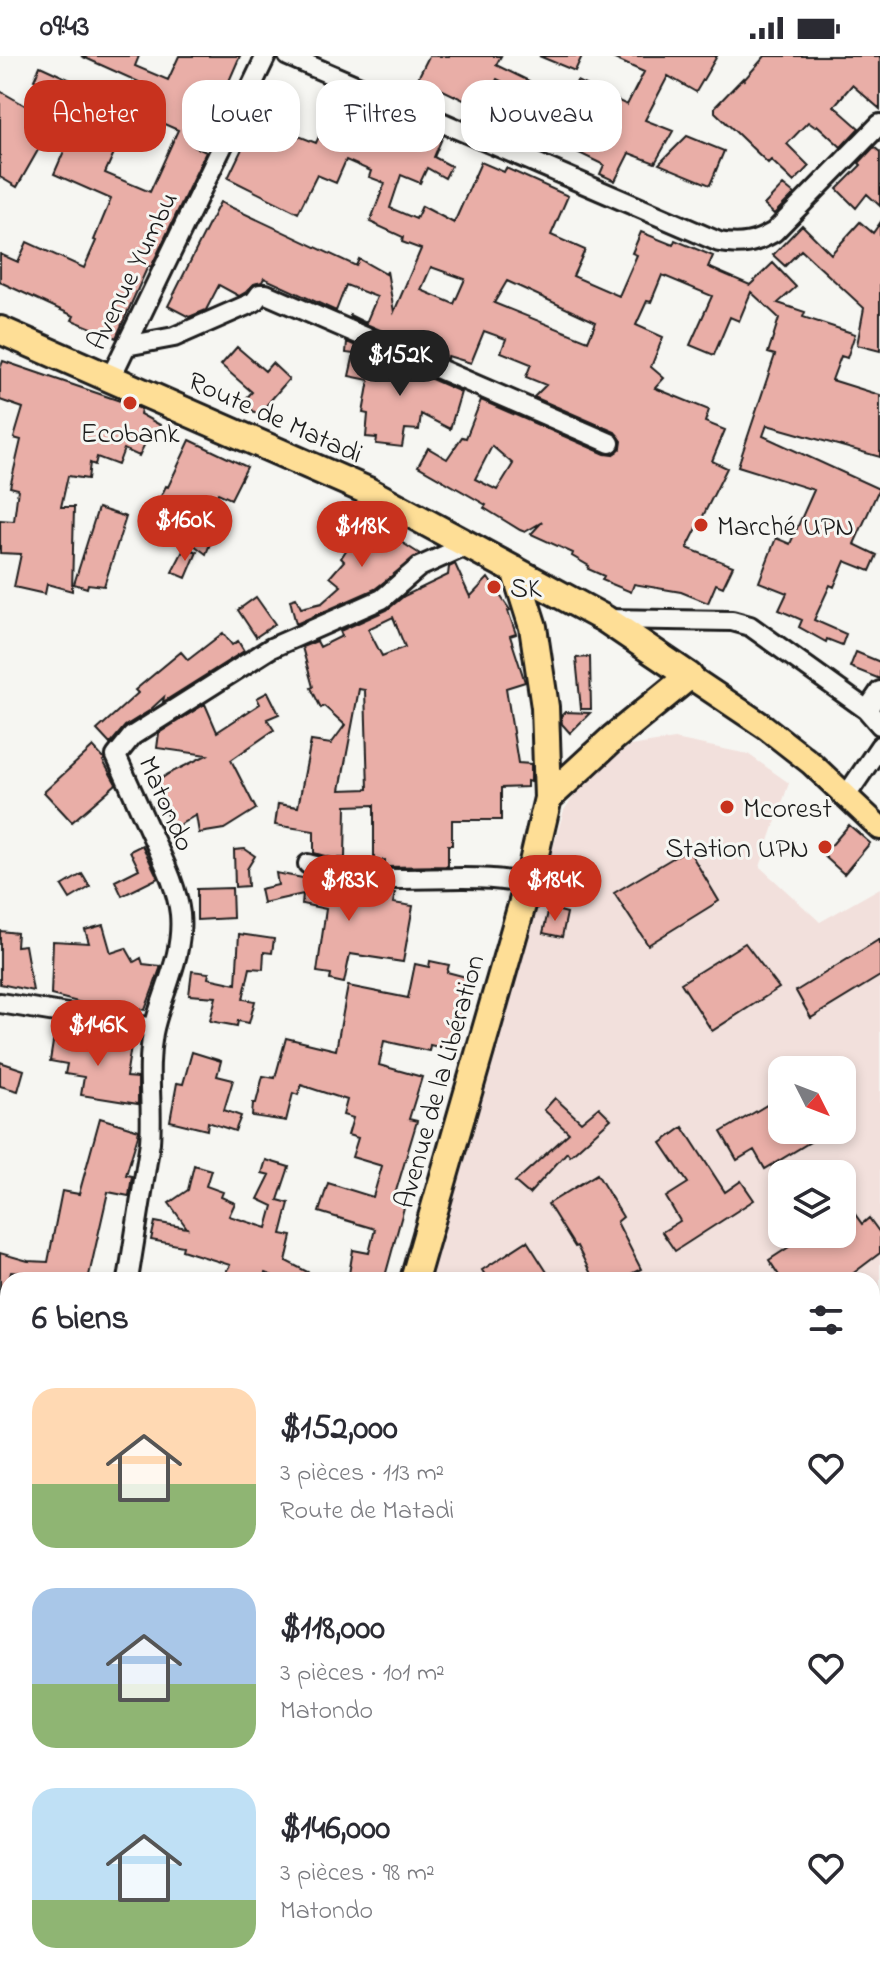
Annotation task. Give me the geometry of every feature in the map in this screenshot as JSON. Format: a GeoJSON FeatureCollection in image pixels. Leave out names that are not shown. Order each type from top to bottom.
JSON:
{"type":"FeatureCollection","features":[{"type":"Feature","properties":{"kind":"highway","name":"Route de Matadi"},"geometry":{"type":"LineString","coordinates":[[0,330],[368,491],[605,619],[689,676]]}},
{"type":"Feature","properties":{"kind":"highway","name":"Avenue de la Libération"},"geometry":{"type":"LineString","coordinates":[[416,1272],[528,884],[548,798],[545,707],[533,627],[515,570]]}},
{"type":"Feature","properties":{"kind":"highway"},"geometry":{"type":"LineString","coordinates":[[548,798],[613,738],[689,676]]}},
{"type":"Feature","properties":{"kind":"main road"},"geometry":{"type":"LineString","coordinates":[[689,676],[765,727],[811,763],[880,828]]}},
{"type":"Feature","properties":{"kind":"street","name":"Avenue Yumbu"},"geometry":{"type":"LineString","coordinates":[[110,379],[266,56]]}},
{"type":"Feature","properties":{"kind":"street"},"geometry":{"type":"LineString","coordinates":[[288,56],[719,242],[738,246],[756,242],[774,232],[880,124]]}},
{"type":"Feature","properties":{"kind":"street"},"geometry":{"type":"LineString","coordinates":[[126,346],[174,337],[254,302],[260,294],[266,294],[610,443]]}},
{"type":"Feature","properties":{"kind":"street","name":"Matondo"},"geometry":{"type":"LineString","coordinates":[[129,1272],[152,1120],[148,1065],[154,1028],[170,984],[180,917],[176,891],[116,756],[132,736],[271,648],[382,599],[419,567],[470,544]]}},
{"type":"Feature","properties":{"kind":"street"},"geometry":{"type":"LineString","coordinates":[[605,619],[732,621],[750,626],[867,710],[880,725]]}},
{"type":"Feature","properties":{"kind":"street"},"geometry":{"type":"LineString","coordinates":[[867,710],[880,691]]}},
{"type":"Feature","properties":{"kind":"street"},"geometry":{"type":"LineString","coordinates":[[846,796],[880,746]]}},
{"type":"Feature","properties":{"kind":"street"},"geometry":{"type":"LineString","coordinates":[[308,864],[366,878],[452,876],[500,878],[528,884]]}},
{"type":"Feature","properties":{"kind":"street"},"geometry":{"type":"LineString","coordinates":[[0,1003],[154,1028]]}},
{"type":"Feature","properties":{"kind":"shaded area"},"geometry":{"type":"Polygon","coordinates":[[[675,739],[748,754],[789,783],[760,867],[820,922],[880,888],[880,1272],[429,1272],[564,810],[591,771],[630,746],[675,739]]]}},
{"type":"Feature","properties":{"kind":"building"},"geometry":{"type":"Polygon","coordinates":[[[81,56],[139,56],[135,66],[168,80],[179,56],[240,56],[230,80],[182,80],[182,152],[206,152],[151,267],[148,266],[116,338],[72,320],[74,316],[0,282],[0,254],[18,262],[27,242],[84,268],[111,199],[54,174],[64,152],[114,152],[105,173],[150,192],[178,130],[166,125],[166,80],[135,80],[81,56]]]}},
{"type":"Feature","properties":{"kind":"building"},"geometry":{"type":"Polygon","coordinates":[[[429,56],[501,56],[496,65],[527,80],[461,80],[461,99],[445,91],[445,80],[418,78],[429,56]]]}},
{"type":"Feature","properties":{"kind":"building"},"geometry":{"type":"Polygon","coordinates":[[[539,56],[582,56],[575,71],[539,56]]]}},
{"type":"Feature","properties":{"kind":"building"},"geometry":{"type":"Polygon","coordinates":[[[608,56],[717,56],[696,92],[668,76],[645,120],[673,131],[655,163],[629,153],[615,181],[600,174],[604,165],[577,152],[622,152],[622,103],[627,105],[644,72],[608,56]]]}},
{"type":"Feature","properties":{"kind":"building"},"geometry":{"type":"Polygon","coordinates":[[[765,56],[880,56],[880,109],[852,85],[834,106],[859,128],[841,147],[817,125],[815,127],[808,122],[787,144],[809,166],[794,182],[771,160],[768,163],[715,112],[715,107],[765,56]]]}},
{"type":"Feature","properties":{"kind":"building"},"geometry":{"type":"Polygon","coordinates":[[[40,66],[70,80],[34,80],[40,66]]]}},
{"type":"Feature","properties":{"kind":"building"},"geometry":{"type":"Polygon","coordinates":[[[0,91],[24,105],[24,152],[37,152],[17,187],[0,177],[0,91]]]}},
{"type":"Feature","properties":{"kind":"building"},"geometry":{"type":"Polygon","coordinates":[[[687,136],[724,151],[710,185],[659,164],[687,136]]]}},
{"type":"Feature","properties":{"kind":"building"},"geometry":{"type":"Polygon","coordinates":[[[300,137],[316,143],[316,152],[436,152],[434,157],[451,166],[445,178],[427,168],[420,183],[401,175],[390,208],[416,219],[422,206],[454,223],[481,162],[504,172],[506,168],[568,196],[551,235],[585,250],[573,276],[619,296],[637,255],[632,253],[641,232],[673,245],[675,240],[713,256],[708,267],[750,285],[773,263],[796,287],[778,303],[805,312],[803,317],[855,334],[847,358],[841,356],[832,380],[880,395],[880,457],[767,425],[763,436],[879,489],[854,544],[877,555],[870,571],[845,561],[814,620],[846,634],[842,645],[827,639],[826,642],[799,627],[802,620],[779,610],[787,593],[759,582],[776,538],[790,544],[814,490],[738,466],[775,355],[768,353],[779,318],[751,292],[739,321],[730,317],[714,355],[690,345],[712,296],[662,275],[651,302],[647,301],[636,325],[663,337],[651,367],[664,378],[655,388],[709,410],[705,422],[725,430],[712,461],[727,468],[687,548],[733,566],[723,587],[716,584],[708,603],[681,592],[634,584],[631,592],[602,580],[604,576],[588,569],[589,566],[572,556],[573,553],[531,534],[542,522],[525,532],[520,530],[484,508],[486,505],[418,466],[428,448],[447,459],[462,437],[466,438],[481,400],[605,454],[612,455],[621,448],[622,441],[615,432],[534,397],[546,385],[526,377],[531,364],[501,352],[506,339],[484,331],[471,363],[448,356],[447,359],[350,317],[366,323],[377,297],[346,285],[336,311],[264,278],[239,296],[219,285],[206,310],[189,317],[168,306],[220,202],[356,266],[359,259],[386,274],[387,271],[394,312],[421,249],[402,242],[403,237],[370,222],[385,183],[369,177],[371,171],[346,160],[336,183],[317,175],[298,213],[228,178],[240,152],[300,152],[300,137]],[[431,267],[421,290],[454,304],[465,279],[431,267]],[[507,281],[494,303],[588,341],[596,322],[507,281]],[[492,446],[475,479],[497,490],[513,464],[492,446]]]}},
{"type":"Feature","properties":{"kind":"building"},"geometry":{"type":"Polygon","coordinates":[[[874,147],[880,152],[880,206],[867,194],[856,208],[837,189],[874,147]]]}},
{"type":"Feature","properties":{"kind":"building"},"geometry":{"type":"Polygon","coordinates":[[[783,185],[794,194],[774,214],[764,205],[783,185]]]}},
{"type":"Feature","properties":{"kind":"building"},"geometry":{"type":"Polygon","coordinates":[[[860,222],[873,233],[880,223],[880,351],[857,345],[864,308],[801,250],[785,266],[773,255],[802,225],[831,254],[860,222]]]}},
{"type":"Feature","properties":{"kind":"building"},"geometry":{"type":"Polygon","coordinates":[[[347,342],[461,392],[450,429],[421,414],[419,430],[405,429],[402,447],[376,444],[377,438],[366,437],[368,414],[363,413],[369,380],[349,376],[354,354],[346,353],[347,342]]]}},
{"type":"Feature","properties":{"kind":"building"},"geometry":{"type":"Polygon","coordinates":[[[237,347],[265,371],[272,363],[289,379],[258,415],[243,402],[252,392],[221,365],[237,347]]]}},
{"type":"Feature","properties":{"kind":"building"},"geometry":{"type":"Polygon","coordinates":[[[3,361],[129,404],[141,409],[140,414],[160,425],[153,437],[149,435],[139,456],[124,449],[118,465],[97,457],[95,465],[90,463],[88,479],[68,476],[61,507],[74,507],[72,591],[47,584],[45,594],[14,587],[21,554],[0,553],[0,520],[14,521],[18,489],[10,487],[21,440],[14,438],[23,408],[0,400],[3,361]]]}},
{"type":"Feature","properties":{"kind":"building"},"geometry":{"type":"Polygon","coordinates":[[[190,440],[247,467],[231,499],[218,493],[207,518],[160,498],[190,440]]]}},
{"type":"Feature","properties":{"kind":"building"},"geometry":{"type":"Polygon","coordinates":[[[157,499],[169,505],[154,533],[142,527],[157,499]]]}},
{"type":"Feature","properties":{"kind":"building"},"geometry":{"type":"Polygon","coordinates":[[[98,508],[126,517],[104,586],[88,584],[87,588],[74,584],[98,508]]]}},
{"type":"Feature","properties":{"kind":"building"},"geometry":{"type":"Polygon","coordinates":[[[366,520],[420,554],[375,589],[296,624],[290,600],[296,598],[301,608],[322,603],[341,586],[330,577],[344,561],[341,558],[366,520]]]}},
{"type":"Feature","properties":{"kind":"building"},"geometry":{"type":"Polygon","coordinates":[[[203,521],[217,526],[206,554],[194,545],[203,521]]]}},
{"type":"Feature","properties":{"kind":"building"},"geometry":{"type":"Polygon","coordinates":[[[185,547],[197,552],[186,578],[172,572],[185,547]]]}},
{"type":"Feature","properties":{"kind":"building"},"geometry":{"type":"Polygon","coordinates":[[[455,564],[470,597],[488,578],[510,610],[516,634],[510,636],[525,682],[506,688],[518,763],[531,764],[531,782],[527,781],[527,787],[501,788],[501,820],[452,820],[448,866],[385,867],[385,860],[374,861],[374,805],[346,806],[345,858],[314,853],[314,831],[275,825],[278,804],[298,807],[311,741],[331,744],[345,725],[324,706],[321,708],[311,688],[302,647],[317,641],[320,647],[342,636],[340,631],[387,610],[404,596],[448,575],[449,567],[455,564]],[[393,617],[368,629],[382,656],[405,647],[393,617]],[[359,689],[340,790],[368,789],[365,690],[359,689]]]}},
{"type":"Feature","properties":{"kind":"building"},"geometry":{"type":"Polygon","coordinates":[[[256,597],[275,624],[256,637],[238,610],[256,597]]]}},
{"type":"Feature","properties":{"kind":"building"},"geometry":{"type":"Polygon","coordinates":[[[223,633],[232,645],[238,641],[244,651],[163,702],[164,697],[125,726],[110,744],[97,730],[138,693],[135,690],[181,652],[188,660],[223,633]]]}},
{"type":"Feature","properties":{"kind":"building"},"geometry":{"type":"Polygon","coordinates":[[[856,652],[880,662],[880,679],[850,667],[856,652]]]}},
{"type":"Feature","properties":{"kind":"building"},"geometry":{"type":"Polygon","coordinates":[[[590,657],[591,709],[581,709],[576,658],[590,657]]]}},
{"type":"Feature","properties":{"kind":"building"},"geometry":{"type":"Polygon","coordinates":[[[268,692],[279,714],[267,719],[274,730],[231,760],[256,809],[224,829],[199,833],[196,815],[174,828],[151,786],[207,755],[157,748],[159,733],[205,704],[217,732],[260,704],[257,698],[268,692]]]}},
{"type":"Feature","properties":{"kind":"building"},"geometry":{"type":"Polygon","coordinates":[[[565,712],[590,713],[570,733],[562,724],[561,716],[565,712]]]}},
{"type":"Feature","properties":{"kind":"building"},"geometry":{"type":"Polygon","coordinates":[[[93,747],[105,760],[116,784],[72,822],[44,792],[93,747]]]}},
{"type":"Feature","properties":{"kind":"building"},"geometry":{"type":"Polygon","coordinates":[[[849,825],[870,843],[844,874],[823,855],[849,825]]]}},
{"type":"Feature","properties":{"kind":"building"},"geometry":{"type":"Polygon","coordinates":[[[142,845],[158,878],[122,896],[115,881],[139,869],[130,851],[142,845]]]}},
{"type":"Feature","properties":{"kind":"building"},"geometry":{"type":"Polygon","coordinates":[[[245,849],[255,856],[247,869],[248,886],[235,887],[234,850],[245,849]]]}},
{"type":"Feature","properties":{"kind":"building"},"geometry":{"type":"Polygon","coordinates":[[[688,849],[719,901],[648,945],[614,893],[688,849]]]}},
{"type":"Feature","properties":{"kind":"building"},"geometry":{"type":"Polygon","coordinates":[[[276,873],[335,884],[334,894],[378,899],[379,891],[395,893],[393,903],[413,906],[403,962],[350,954],[344,983],[330,980],[331,974],[317,972],[326,909],[302,904],[303,894],[263,903],[260,889],[278,885],[276,873]]]}},
{"type":"Feature","properties":{"kind":"building"},"geometry":{"type":"Polygon","coordinates":[[[82,874],[90,887],[70,899],[62,886],[82,874]]]}},
{"type":"Feature","properties":{"kind":"building"},"geometry":{"type":"Polygon","coordinates":[[[232,888],[233,918],[197,920],[197,889],[232,888]]]}},
{"type":"Feature","properties":{"kind":"building"},"geometry":{"type":"Polygon","coordinates":[[[549,908],[567,913],[562,937],[543,933],[549,908]]]}},
{"type":"Feature","properties":{"kind":"building"},"geometry":{"type":"Polygon","coordinates":[[[103,925],[111,953],[126,948],[134,962],[141,958],[143,964],[161,966],[145,1010],[99,1004],[93,1006],[51,995],[53,941],[89,943],[85,930],[103,925]]]}},
{"type":"Feature","properties":{"kind":"building"},"geometry":{"type":"Polygon","coordinates":[[[0,931],[17,933],[16,946],[25,945],[33,991],[0,984],[0,931]]]}},
{"type":"Feature","properties":{"kind":"building"},"geometry":{"type":"Polygon","coordinates":[[[239,934],[274,939],[272,953],[264,952],[263,969],[250,968],[243,999],[255,1001],[249,1023],[238,1021],[237,1026],[210,1021],[216,997],[189,995],[192,971],[209,973],[208,978],[236,984],[239,934]]]}},
{"type":"Feature","properties":{"kind":"building"},"geometry":{"type":"Polygon","coordinates":[[[880,939],[880,976],[811,1018],[796,991],[880,939]]]}},
{"type":"Feature","properties":{"kind":"building"},"geometry":{"type":"Polygon","coordinates":[[[745,943],[779,988],[712,1031],[681,983],[745,943]]]}},
{"type":"Feature","properties":{"kind":"building"},"geometry":{"type":"Polygon","coordinates":[[[430,961],[449,965],[447,972],[470,978],[452,1050],[430,1045],[429,1051],[384,1041],[379,1065],[422,1077],[409,1119],[417,1121],[393,1201],[405,1204],[386,1272],[349,1272],[353,1250],[369,1253],[375,1229],[319,1212],[328,1183],[373,1197],[382,1166],[352,1157],[358,1138],[348,1135],[353,1118],[343,1115],[347,1100],[301,1085],[298,1095],[293,1093],[286,1121],[252,1116],[253,1103],[256,1103],[263,1076],[275,1078],[286,1038],[336,1050],[348,986],[408,998],[415,964],[429,967],[430,961]]]}},
{"type":"Feature","properties":{"kind":"building"},"geometry":{"type":"Polygon","coordinates":[[[54,1036],[131,1046],[126,1077],[138,1078],[138,1104],[81,1095],[84,1077],[65,1074],[67,1064],[50,1061],[54,1036]]]}},
{"type":"Feature","properties":{"kind":"building"},"geometry":{"type":"Polygon","coordinates":[[[192,1052],[221,1061],[217,1076],[233,1080],[224,1110],[241,1116],[235,1131],[208,1122],[207,1130],[170,1121],[177,1083],[183,1084],[192,1052]]]}},
{"type":"Feature","properties":{"kind":"building"},"geometry":{"type":"Polygon","coordinates":[[[0,1062],[24,1070],[18,1091],[0,1086],[0,1062]]]}},
{"type":"Feature","properties":{"kind":"building"},"geometry":{"type":"Polygon","coordinates":[[[555,1098],[581,1122],[599,1107],[611,1119],[570,1156],[567,1152],[529,1194],[515,1182],[569,1133],[544,1110],[555,1098]]]}},
{"type":"Feature","properties":{"kind":"building"},"geometry":{"type":"Polygon","coordinates":[[[768,1104],[768,1144],[807,1144],[780,1160],[768,1160],[765,1169],[754,1150],[737,1160],[721,1132],[768,1104]]]}},
{"type":"Feature","properties":{"kind":"building"},"geometry":{"type":"Polygon","coordinates":[[[100,1118],[139,1130],[126,1175],[132,1176],[129,1196],[108,1192],[90,1272],[0,1272],[0,1253],[28,1261],[48,1262],[62,1191],[79,1194],[100,1118]]]}},
{"type":"Feature","properties":{"kind":"building"},"geometry":{"type":"Polygon","coordinates":[[[683,1127],[725,1192],[741,1181],[754,1200],[675,1251],[662,1232],[680,1221],[666,1197],[688,1183],[661,1143],[683,1127]]]}},
{"type":"Feature","properties":{"kind":"building"},"geometry":{"type":"Polygon","coordinates":[[[266,1160],[289,1167],[278,1200],[289,1203],[281,1234],[292,1236],[286,1261],[307,1272],[226,1272],[230,1265],[182,1250],[183,1246],[151,1240],[155,1222],[187,1228],[169,1203],[188,1190],[194,1165],[211,1170],[206,1186],[223,1192],[221,1197],[235,1203],[229,1216],[267,1228],[273,1206],[258,1199],[270,1175],[262,1173],[266,1160]]]}},
{"type":"Feature","properties":{"kind":"building"},"geometry":{"type":"Polygon","coordinates":[[[597,1174],[623,1217],[617,1222],[641,1269],[635,1272],[590,1272],[577,1246],[548,1204],[597,1174]]]}},
{"type":"Feature","properties":{"kind":"building"},"geometry":{"type":"Polygon","coordinates":[[[856,1216],[862,1224],[869,1218],[880,1233],[880,1253],[855,1272],[777,1272],[769,1260],[787,1248],[856,1248],[856,1216]]]}},
{"type":"Feature","properties":{"kind":"building"},"geometry":{"type":"Polygon","coordinates":[[[527,1241],[547,1272],[483,1272],[527,1241]]]}},
{"type":"Feature","properties":{"kind":"place","name":"Ecobank"},"geometry":{"type":"Point","coordinates":[130,403]}},
{"type":"Feature","properties":{"kind":"place","name":"Marché UPN"},"geometry":{"type":"Point","coordinates":[701,525]}},
{"type":"Feature","properties":{"kind":"place","name":"SK"},"geometry":{"type":"Point","coordinates":[494,587]}},
{"type":"Feature","properties":{"kind":"place","name":"Mcorest"},"geometry":{"type":"Point","coordinates":[727,807]}},
{"type":"Feature","properties":{"kind":"place","name":"Station UPN"},"geometry":{"type":"Point","coordinates":[825,847]}}]}
